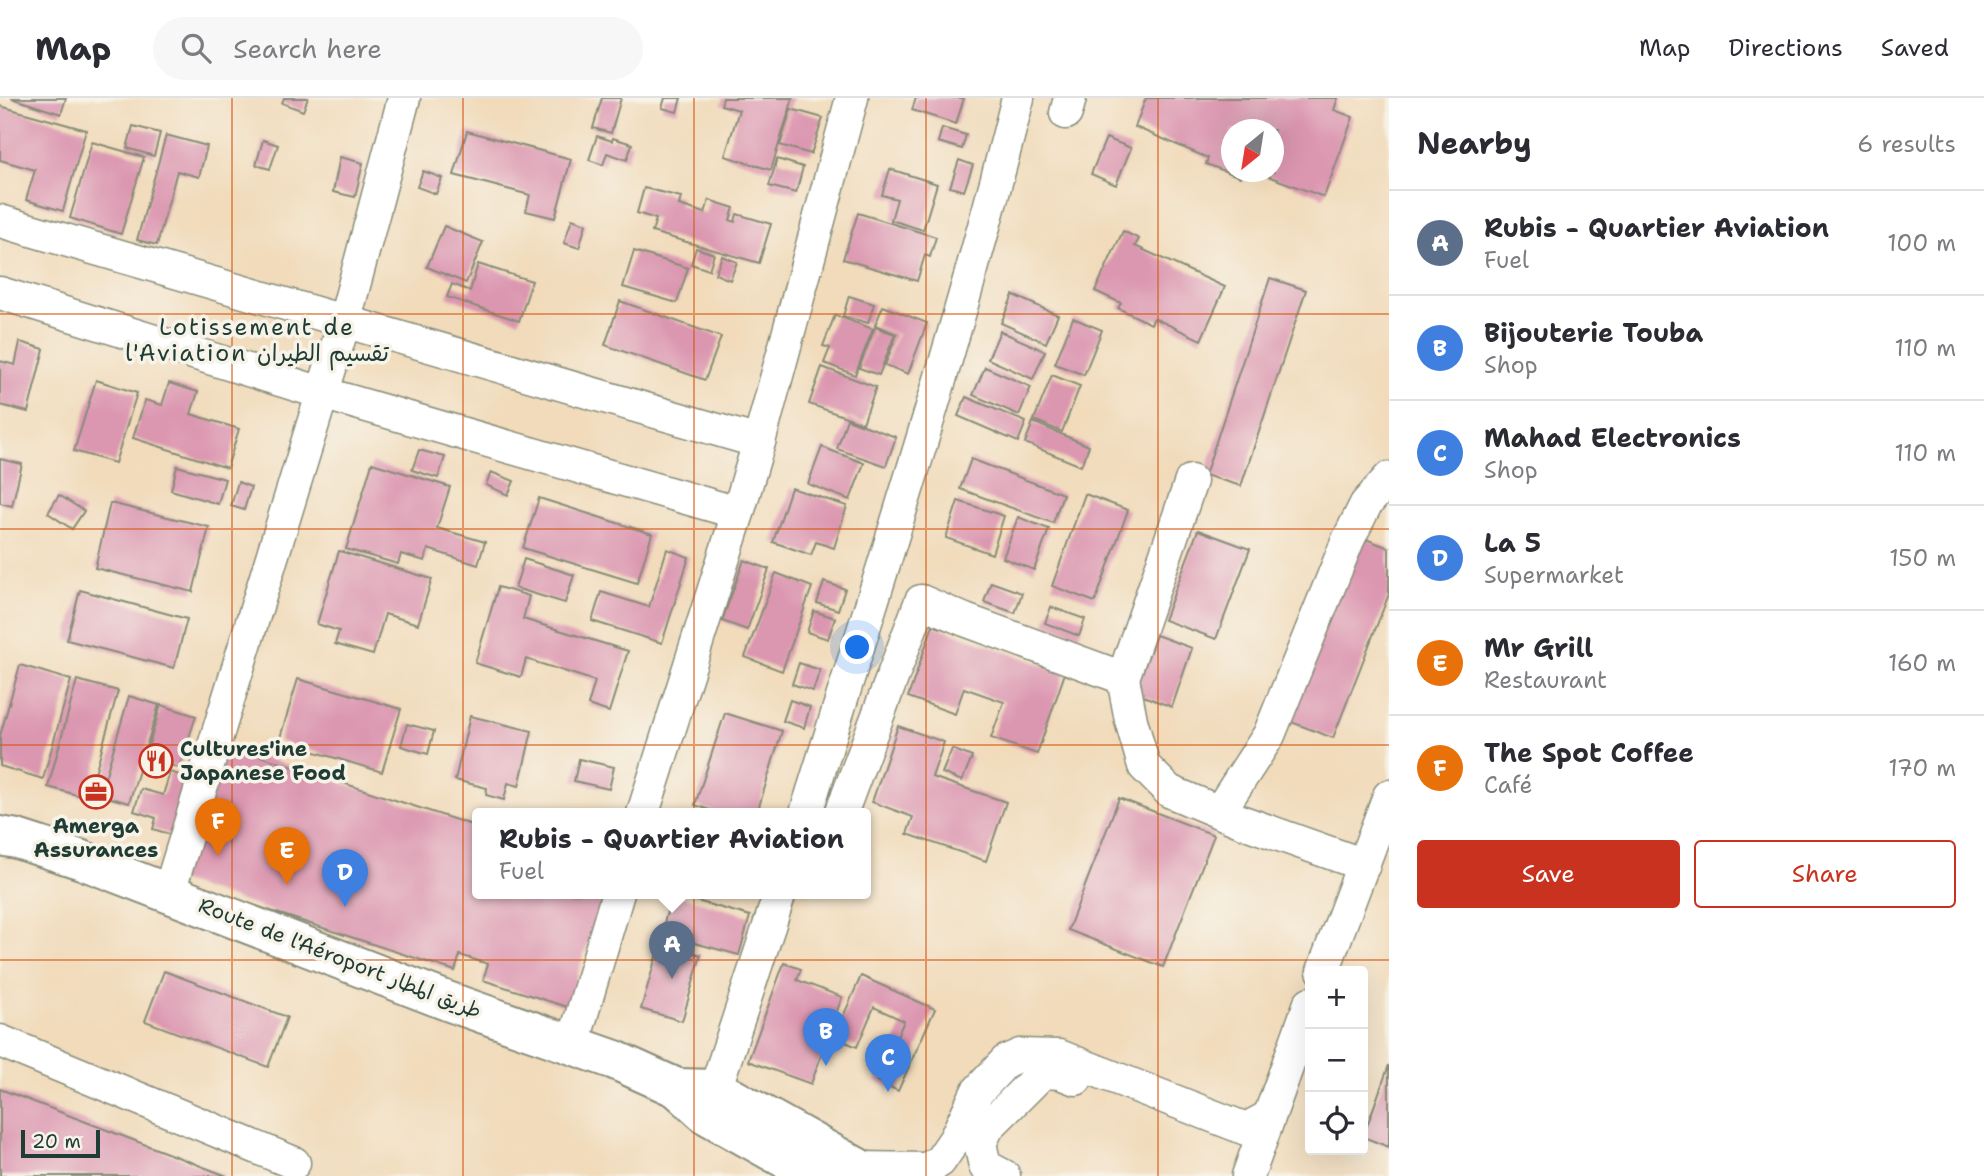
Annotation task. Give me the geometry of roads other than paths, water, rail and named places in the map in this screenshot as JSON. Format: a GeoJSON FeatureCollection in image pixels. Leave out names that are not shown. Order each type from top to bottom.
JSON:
{"type":"FeatureCollection","features":[{"type":"Feature","properties":{"kind":"main road","name":"Route de l'Aéroport طريق المطار"},"geometry":{"type":"LineString","coordinates":[[6,835],[169,892],[450,1002],[573,1044],[866,1172]]}},
{"type":"Feature","properties":{"kind":"main road","name":"Route de l'Aéroport طريق المطار"},"geometry":{"type":"LineString","coordinates":[[711,1102],[816,1176]]}},
{"type":"Feature","properties":{"kind":"street"},"geometry":{"type":"LineString","coordinates":[[169,892],[344,323],[404,98]]}},
{"type":"Feature","properties":{"kind":"street"},"geometry":{"type":"LineString","coordinates":[[645,808],[759,442],[852,98]]}},
{"type":"Feature","properties":{"kind":"street"},"geometry":{"type":"LineString","coordinates":[[808,808],[979,248],[1017,98]]}},
{"type":"Feature","properties":{"kind":"street"},"geometry":{"type":"LineString","coordinates":[[0,221],[759,442]]}},
{"type":"Feature","properties":{"kind":"street"},"geometry":{"type":"LineString","coordinates":[[0,293],[322,393],[738,513]]}},
{"type":"Feature","properties":{"kind":"street"},"geometry":{"type":"LineString","coordinates":[[1219,812],[1269,735],[1348,540],[1366,504],[1389,478]]}},
{"type":"Feature","properties":{"kind":"street"},"geometry":{"type":"LineString","coordinates":[[1191,481],[1123,678],[1144,766],[1170,791],[1219,812],[1364,865]]}},
{"type":"Feature","properties":{"kind":"street"},"geometry":{"type":"LineString","coordinates":[[843,808],[920,601],[1123,678]]}},
{"type":"Feature","properties":{"kind":"street"},"geometry":{"type":"LineString","coordinates":[[1325,966],[1389,796]]}},
{"type":"Feature","properties":{"kind":"street"},"geometry":{"type":"LineString","coordinates":[[573,1044],[616,899]]}},
{"type":"Feature","properties":{"kind":"street"},"geometry":{"type":"LineString","coordinates":[[711,1102],[778,899]]}},
{"type":"Feature","properties":{"kind":"street"},"geometry":{"type":"LineString","coordinates":[[1248,1176],[1305,1017]]}},
{"type":"Feature","properties":{"kind":"street"},"geometry":{"type":"LineString","coordinates":[[0,1041],[294,1163]]}},
{"type":"Feature","properties":{"kind":"street"},"geometry":{"type":"LineString","coordinates":[[866,1172],[927,1169],[940,1161],[956,1139],[977,1092],[1006,1061],[1020,1055],[1059,1056],[1246,1129],[1268,1117]]}},
{"type":"Feature","properties":{"kind":"street"},"geometry":{"type":"LineString","coordinates":[[1004,1176],[985,1166],[979,1143],[988,1127],[1043,1072],[1060,1073],[1163,1115],[1238,1141],[1253,1139],[1268,1117]]}},
{"type":"Feature","properties":{"kind":"place","name":"Cultures'ine Japanese Food"},"geometry":{"type":"Point","coordinates":[156,761]}},
{"type":"Feature","properties":{"kind":"place","name":"Amerga Assurances"},"geometry":{"type":"Point","coordinates":[96,792]}},
{"type":"Feature","properties":{"kind":"place","name":"The Spot Coffee"},"geometry":{"type":"Point","coordinates":[218,856]}},
{"type":"Feature","properties":{"kind":"place","name":"Mr Grill"},"geometry":{"type":"Point","coordinates":[287,885]}},
{"type":"Feature","properties":{"kind":"place","name":"La 5"},"geometry":{"type":"Point","coordinates":[345,907]}},
{"type":"Feature","properties":{"kind":"place","name":"Rubis - Quartier Aviation"},"geometry":{"type":"Point","coordinates":[672,979]}},
{"type":"Feature","properties":{"kind":"place","name":"Bijouterie Touba"},"geometry":{"type":"Point","coordinates":[826,1066]}},
{"type":"Feature","properties":{"kind":"place","name":"Mahad Electronics"},"geometry":{"type":"Point","coordinates":[888,1092]}},
{"type":"Feature","properties":{"kind":"district","name":"Lotissement de l'Aviation تقسيم الطيران"},"geometry":{"type":"Point","coordinates":[257,340]}}]}
